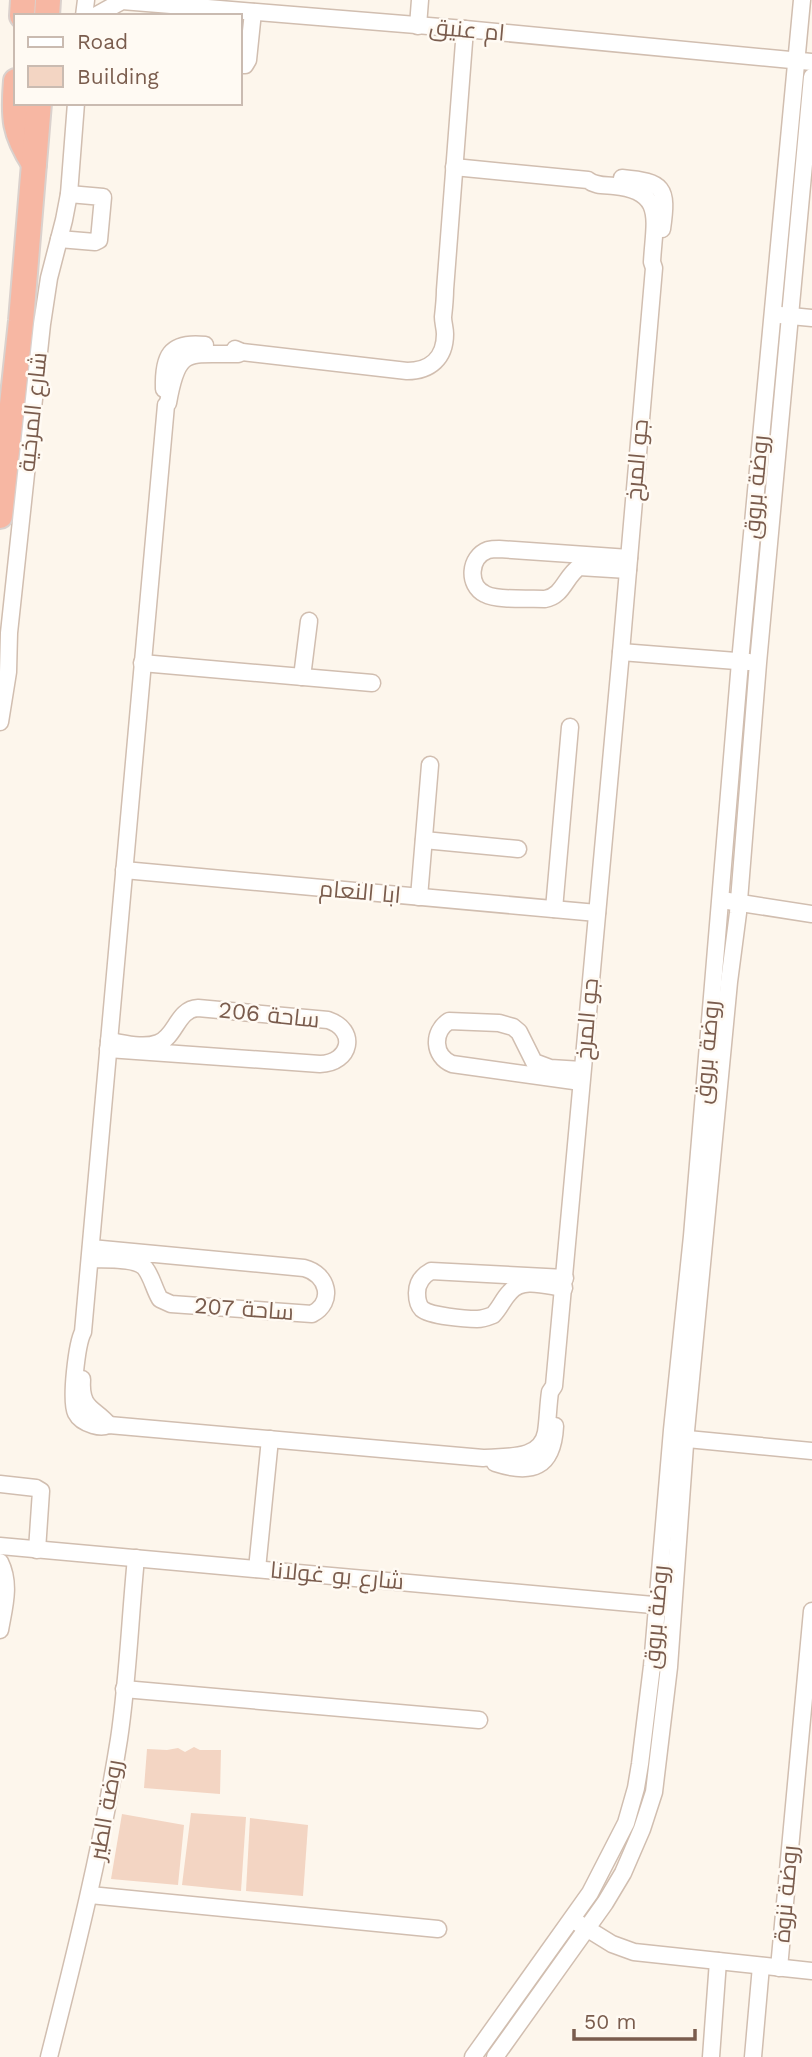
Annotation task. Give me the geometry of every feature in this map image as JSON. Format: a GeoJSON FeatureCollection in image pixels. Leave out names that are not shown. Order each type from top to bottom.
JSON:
{"type":"FeatureCollection","features":[{"type":"Feature","properties":{"kind":"highway"},"geometry":{"type":"LineString","coordinates":[[14,105],[20,143],[34,164]]}},
{"type":"Feature","properties":{"kind":"highway","name":"شارع المرخية"},"geometry":{"type":"LineString","coordinates":[[0,516],[21,321],[39,105]]}},
{"type":"Feature","properties":{"kind":"street"},"geometry":{"type":"LineString","coordinates":[[418,26],[420,0]]}},
{"type":"Feature","properties":{"kind":"street","name":"روضة بروق"},"geometry":{"type":"LineString","coordinates":[[473,2057],[623,1872],[642,1829],[654,1792],[670,1667],[678,1438],[719,906],[773,314],[804,61],[802,0]]}},
{"type":"Feature","properties":{"kind":"street","name":"ام عنيق"},"geometry":{"type":"LineString","coordinates":[[98,14],[121,1],[226,13],[291,8],[418,26],[804,61]]}},
{"type":"Feature","properties":{"kind":"street"},"geometry":{"type":"LineString","coordinates":[[242,65],[248,60],[253,12]]}},
{"type":"Feature","properties":{"kind":"street"},"geometry":{"type":"LineString","coordinates":[[454,167],[465,29]]}},
{"type":"Feature","properties":{"kind":"street","name":"روضة بروق"},"geometry":{"type":"LineString","coordinates":[[495,2057],[579,1924],[590,1894],[626,1823],[636,1788],[651,1677],[656,1606],[678,1438],[738,907],[812,77]]}},
{"type":"Feature","properties":{"kind":"street","name":"شارع المرخية"},"geometry":{"type":"LineString","coordinates":[[0,722],[8,672],[9,633],[42,324],[49,278],[69,194],[76,105]]}},
{"type":"Feature","properties":{"kind":"street","name":"جو المرخ"},"geometry":{"type":"LineString","coordinates":[[454,167],[588,180],[593,184],[630,187],[648,197],[654,214],[654,268],[629,564],[564,1283],[554,1386],[550,1392],[546,1433],[539,1448],[524,1455],[483,1458],[109,1425],[91,1410],[83,1395],[86,1343],[83,1332],[166,405],[175,373],[185,358],[195,354],[242,352],[416,371],[426,369],[438,360],[444,341],[443,321],[454,167]]}},
{"type":"Feature","properties":{"kind":"street"},"geometry":{"type":"LineString","coordinates":[[60,239],[95,242],[99,240],[103,197],[69,194]]}},
{"type":"Feature","properties":{"kind":"street"},"geometry":{"type":"LineString","coordinates":[[773,314],[812,318]]}},
{"type":"Feature","properties":{"kind":"street"},"geometry":{"type":"LineString","coordinates":[[499,549],[553,552],[629,564],[579,567],[568,577],[559,593],[553,598],[545,599],[485,594],[477,587],[472,577],[473,566],[479,556],[488,550],[499,549]]}},
{"type":"Feature","properties":{"kind":"street"},"geometry":{"type":"LineString","coordinates":[[553,552],[568,577]]}},
{"type":"Feature","properties":{"kind":"street"},"geometry":{"type":"LineString","coordinates":[[302,677],[309,621]]}},
{"type":"Feature","properties":{"kind":"street"},"geometry":{"type":"LineString","coordinates":[[621,652],[758,663]]}},
{"type":"Feature","properties":{"kind":"street"},"geometry":{"type":"LineString","coordinates":[[142,663],[372,683]]}},
{"type":"Feature","properties":{"kind":"street"},"geometry":{"type":"LineString","coordinates":[[554,909],[570,727]]}},
{"type":"Feature","properties":{"kind":"street"},"geometry":{"type":"LineString","coordinates":[[419,897],[430,765]]}},
{"type":"Feature","properties":{"kind":"street"},"geometry":{"type":"LineString","coordinates":[[424,840],[518,849]]}},
{"type":"Feature","properties":{"kind":"street","name":"ابا النعام"},"geometry":{"type":"LineString","coordinates":[[124,870],[597,913]]}},
{"type":"Feature","properties":{"kind":"street"},"geometry":{"type":"LineString","coordinates":[[719,906],[783,915],[805,913]]}},
{"type":"Feature","properties":{"kind":"street","name":"ساحة 206"},"geometry":{"type":"LineString","coordinates":[[192,1008],[328,1020],[342,1028],[348,1044],[345,1053],[328,1064],[192,1056],[108,1045],[155,1045],[166,1039],[192,1008]]}},
{"type":"Feature","properties":{"kind":"street"},"geometry":{"type":"LineString","coordinates":[[456,1020],[506,1024],[519,1031],[534,1062],[582,1076],[505,1072],[460,1066],[445,1061],[437,1051],[439,1031],[449,1021],[456,1020]]}},
{"type":"Feature","properties":{"kind":"street"},"geometry":{"type":"LineString","coordinates":[[175,1026],[180,1043],[192,1056]]}},
{"type":"Feature","properties":{"kind":"street"},"geometry":{"type":"LineString","coordinates":[[505,1072],[518,1062],[526,1048]]}},
{"type":"Feature","properties":{"kind":"street","name":"ساحة 207"},"geometry":{"type":"LineString","coordinates":[[90,1253],[170,1255],[313,1270],[324,1282],[324,1303],[312,1314],[171,1304],[160,1299],[145,1268],[137,1262],[90,1253]]}},
{"type":"Feature","properties":{"kind":"street"},"geometry":{"type":"LineString","coordinates":[[151,1281],[157,1266],[170,1255]]}},
{"type":"Feature","properties":{"kind":"street"},"geometry":{"type":"LineString","coordinates":[[431,1271],[489,1273],[564,1283],[524,1284],[513,1289],[493,1315],[476,1319],[430,1314],[419,1304],[417,1294],[418,1284],[423,1276],[431,1271]]}},
{"type":"Feature","properties":{"kind":"street"},"geometry":{"type":"LineString","coordinates":[[489,1273],[499,1285],[504,1300]]}},
{"type":"Feature","properties":{"kind":"street"},"geometry":{"type":"LineString","coordinates":[[678,1438],[812,1451]]}},
{"type":"Feature","properties":{"kind":"street"},"geometry":{"type":"LineString","coordinates":[[257,1569],[270,1440]]}},
{"type":"Feature","properties":{"kind":"street"},"geometry":{"type":"LineString","coordinates":[[0,1484],[36,1488],[41,1491],[37,1550]]}},
{"type":"Feature","properties":{"kind":"street","name":"شارع بو غولانا"},"geometry":{"type":"LineString","coordinates":[[0,1546],[673,1607]]}},
{"type":"Feature","properties":{"kind":"street","name":"روضة الطير"},"geometry":{"type":"LineString","coordinates":[[49,2057],[90,1895],[116,1760],[136,1558]]}},
{"type":"Feature","properties":{"kind":"street"},"geometry":{"type":"LineString","coordinates":[[0,1562],[5,1572],[7,1588],[0,1630]]}},
{"type":"Feature","properties":{"kind":"street","name":"روضة نزوة"},"geometry":{"type":"LineString","coordinates":[[779,1968],[812,1611]]}},
{"type":"Feature","properties":{"kind":"street"},"geometry":{"type":"LineString","coordinates":[[124,1689],[479,1720]]}},
{"type":"Feature","properties":{"kind":"street"},"geometry":{"type":"LineString","coordinates":[[90,1895],[438,1929]]}},
{"type":"Feature","properties":{"kind":"street","name":"روضة نزوة"},"geometry":{"type":"LineString","coordinates":[[579,1924],[612,1944],[634,1952],[812,1970]]}},
{"type":"Feature","properties":{"kind":"street"},"geometry":{"type":"LineString","coordinates":[[711,2057],[718,1961]]}},
{"type":"Feature","properties":{"kind":"street"},"geometry":{"type":"LineString","coordinates":[[753,2057],[761,1966]]}},
{"type":"Feature","properties":{"kind":"building"},"geometry":{"type":"Polygon","coordinates":[[[194,1747],[200,1750],[221,1750],[220,1794],[144,1788],[147,1749],[178,1748],[185,1752],[194,1747]]]}},
{"type":"Feature","properties":{"kind":"building"},"geometry":{"type":"Polygon","coordinates":[[[191,1813],[246,1817],[241,1891],[182,1885],[191,1813]]]}},
{"type":"Feature","properties":{"kind":"building"},"geometry":{"type":"Polygon","coordinates":[[[122,1814],[184,1825],[178,1885],[111,1879],[122,1814]]]}},
{"type":"Feature","properties":{"kind":"building"},"geometry":{"type":"Polygon","coordinates":[[[250,1818],[308,1825],[303,1896],[246,1891],[250,1818]]]}}]}
